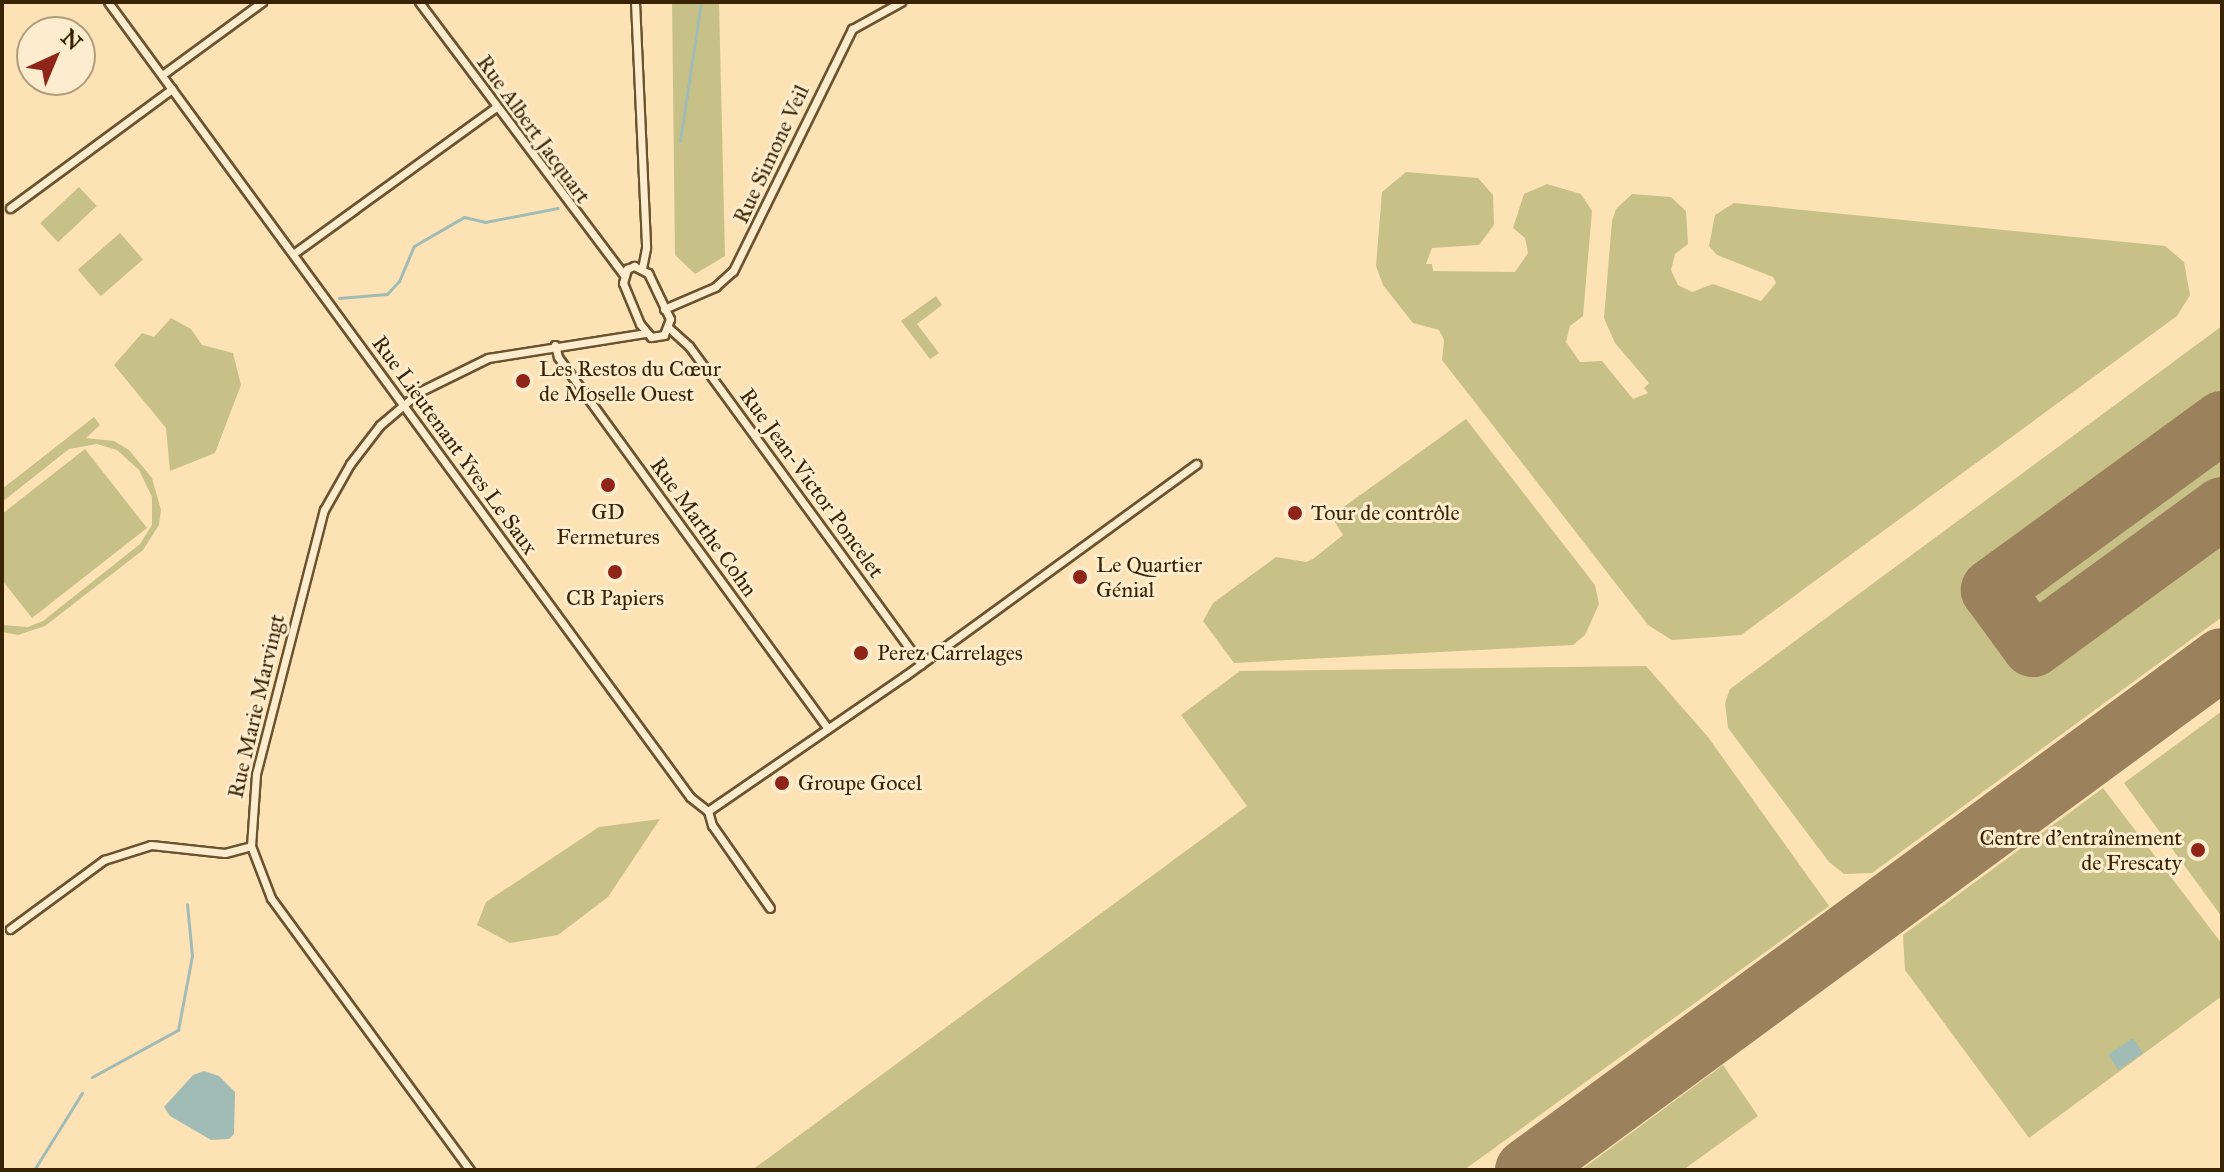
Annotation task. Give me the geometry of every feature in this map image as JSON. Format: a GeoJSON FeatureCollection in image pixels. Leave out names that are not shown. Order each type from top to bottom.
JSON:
{"type":"FeatureCollection","features":[{"type":"Feature","properties":{"kind":"street","name":"Rue Lieutenant Yves Le Saux"},"geometry":{"type":"LineString","coordinates":[[108,2],[690,797],[708,811],[712,825],[770,908]]}},
{"type":"Feature","properties":{"kind":"street"},"geometry":{"type":"LineString","coordinates":[[162,75],[262,2]]}},
{"type":"Feature","properties":{"kind":"street","name":"Rue Albert Jacquart"},"geometry":{"type":"LineString","coordinates":[[419,2],[624,275],[645,333]]}},
{"type":"Feature","properties":{"kind":"street"},"geometry":{"type":"LineString","coordinates":[[402,404],[488,358],[555,345],[622,340],[645,333],[658,337],[669,328],[664,309],[642,268],[646,248],[635,2]]}},
{"type":"Feature","properties":{"kind":"street","name":"Rue Simone Veil"},"geometry":{"type":"LineString","coordinates":[[664,309],[715,287],[733,271],[852,29],[901,2]]}},
{"type":"Feature","properties":{"kind":"street"},"geometry":{"type":"LineString","coordinates":[[10,208],[172,89]]}},
{"type":"Feature","properties":{"kind":"street"},"geometry":{"type":"LineString","coordinates":[[293,254],[496,107]]}},
{"type":"Feature","properties":{"kind":"street"},"geometry":{"type":"LineString","coordinates":[[624,275],[634,266],[642,268]]}},
{"type":"Feature","properties":{"kind":"street","name":"Rue Jean-Victor Poncelet"},"geometry":{"type":"LineString","coordinates":[[669,328],[689,346],[921,664]]}},
{"type":"Feature","properties":{"kind":"street","name":"Rue Marthe Cohn"},"geometry":{"type":"LineString","coordinates":[[555,345],[558,357],[828,728]]}},
{"type":"Feature","properties":{"kind":"street","name":"Rue Marie Marvingt"},"geometry":{"type":"LineString","coordinates":[[402,404],[350,464],[315,535],[256,774],[251,846],[271,898],[470,1170]]}},
{"type":"Feature","properties":{"kind":"street"},"geometry":{"type":"LineString","coordinates":[[708,811],[921,664],[1196,464]]}},
{"type":"Feature","properties":{"kind":"street"},"geometry":{"type":"LineString","coordinates":[[10,929],[104,860],[151,845],[225,853],[251,846]]}},
{"type":"Feature","properties":{"kind":"shaded area"},"geometry":{"type":"Polygon","coordinates":[[[672,2],[719,2],[725,256],[695,274],[675,255],[672,2]]]}},
{"type":"Feature","properties":{"kind":"shaded area"},"geometry":{"type":"Polygon","coordinates":[[[1406,172],[1478,178],[1493,195],[1494,225],[1479,245],[1432,248],[1426,264],[1432,264],[1433,271],[1515,272],[1528,253],[1525,238],[1513,228],[1524,194],[1547,184],[1581,194],[1592,211],[1583,316],[1570,326],[1566,342],[1580,362],[1602,361],[1633,399],[1648,393],[1644,388],[1649,383],[1615,343],[1604,318],[1612,221],[1616,209],[1632,194],[1671,197],[1686,211],[1688,244],[1675,254],[1671,270],[1678,285],[1692,292],[1713,284],[1761,301],[1776,283],[1773,277],[1717,255],[1709,246],[1715,215],[1734,203],[2165,246],[2184,262],[2190,295],[2177,316],[1741,635],[1672,640],[1648,625],[1442,360],[1444,340],[1439,330],[1413,323],[1383,285],[1376,266],[1382,192],[1406,172]]]}},
{"type":"Feature","properties":{"kind":"shaded area"},"geometry":{"type":"Polygon","coordinates":[[[79,187],[97,206],[58,242],[40,223],[79,187]]]}},
{"type":"Feature","properties":{"kind":"shaded area"},"geometry":{"type":"Polygon","coordinates":[[[120,233],[143,259],[101,296],[78,270],[120,233]]]}},
{"type":"Feature","properties":{"kind":"shaded area"},"geometry":{"type":"Polygon","coordinates":[[[936,296],[942,305],[917,324],[939,353],[930,359],[901,321],[936,296]]]}},
{"type":"Feature","properties":{"kind":"shaded area"},"geometry":{"type":"Polygon","coordinates":[[[171,318],[191,329],[202,345],[233,353],[241,385],[215,453],[170,471],[166,428],[114,365],[142,333],[154,337],[171,318]]]}},
{"type":"Feature","properties":{"kind":"shaded area"},"geometry":{"type":"Polygon","coordinates":[[[2222,326],[2222,617],[1872,873],[1844,874],[1829,862],[1728,728],[1725,703],[1730,689],[2222,326]]]}},
{"type":"Feature","properties":{"kind":"shaded area"},"geometry":{"type":"Polygon","coordinates":[[[94,417],[100,425],[86,438],[114,441],[129,450],[152,478],[161,510],[159,525],[143,550],[45,626],[18,635],[2,632],[2,625],[28,627],[43,621],[140,544],[152,525],[152,497],[139,470],[117,450],[97,444],[69,449],[2,502],[2,489],[94,417]]]}},
{"type":"Feature","properties":{"kind":"shaded area"},"geometry":{"type":"Polygon","coordinates":[[[1466,419],[1595,585],[1599,604],[1585,635],[1573,645],[1234,663],[1203,621],[1213,603],[1276,557],[1306,562],[1313,559],[1343,535],[1331,516],[1466,419]]]}},
{"type":"Feature","properties":{"kind":"shaded area"},"geometry":{"type":"Polygon","coordinates":[[[85,449],[147,528],[32,618],[2,580],[2,514],[85,449]]]}},
{"type":"Feature","properties":{"kind":"shaded area"},"geometry":{"type":"Polygon","coordinates":[[[1646,666],[1708,737],[1829,906],[1464,1170],[752,1170],[1247,806],[1181,715],[1240,671],[1646,666]]]}},
{"type":"Feature","properties":{"kind":"shaded area","name":"Centre d'entraînement de Frescaty"},"geometry":{"type":"Polygon","coordinates":[[[2222,711],[2222,917],[2124,783],[2222,711]]]}},
{"type":"Feature","properties":{"kind":"shaded area"},"geometry":{"type":"Polygon","coordinates":[[[2103,788],[2222,944],[2222,996],[2029,1138],[1905,970],[1903,935],[2103,788]]]}},
{"type":"Feature","properties":{"kind":"shaded area"},"geometry":{"type":"Polygon","coordinates":[[[660,819],[608,897],[558,935],[510,943],[477,925],[486,902],[599,827],[660,819]]]}},
{"type":"Feature","properties":{"kind":"shaded area"},"geometry":{"type":"Polygon","coordinates":[[[1723,1065],[1758,1116],[1683,1170],[1581,1170],[1723,1065]]]}},
{"type":"Feature","properties":{"kind":"water"},"geometry":{"type":"Polygon","coordinates":[[[2133,1038],[2143,1053],[2118,1070],[2108,1055],[2133,1038]]]}},
{"type":"Feature","properties":{"kind":"water"},"geometry":{"type":"Polygon","coordinates":[[[204,1071],[219,1076],[235,1092],[234,1134],[229,1139],[211,1140],[170,1116],[164,1107],[193,1075],[204,1071]]]}},
{"type":"Feature","properties":{"kind":"waterway"},"geometry":{"type":"LineString","coordinates":[[680,141],[701,2]]}},
{"type":"Feature","properties":{"kind":"waterway"},"geometry":{"type":"LineString","coordinates":[[339,298],[387,294],[399,281],[414,246],[464,217],[485,222],[558,208]]}},
{"type":"Feature","properties":{"kind":"waterway"},"geometry":{"type":"LineString","coordinates":[[92,1077],[178,1030],[192,956],[187,904]]}},
{"type":"Feature","properties":{"kind":"waterway"},"geometry":{"type":"LineString","coordinates":[[34,1170],[82,1093]]}},
{"type":"Feature","properties":{"kind":"runway"},"geometry":{"type":"LineString","coordinates":[[2222,422],[1992,590],[2033,646],[2222,508]]}},
{"type":"Feature","properties":{"kind":"runway"},"geometry":{"type":"LineString","coordinates":[[1526,1170],[2222,659]]}},
{"type":"Feature","properties":{"kind":"place","name":"Les Restos du Cœur de Moselle Ouest"},"geometry":{"type":"Point","coordinates":[523,381]}},
{"type":"Feature","properties":{"kind":"place","name":"GD Fermetures"},"geometry":{"type":"Point","coordinates":[608,485]}},
{"type":"Feature","properties":{"kind":"place","name":"Tour de contrôle"},"geometry":{"type":"Point","coordinates":[1295,513]}},
{"type":"Feature","properties":{"kind":"place","name":"CB Papiers"},"geometry":{"type":"Point","coordinates":[615,572]}},
{"type":"Feature","properties":{"kind":"place","name":"Le Quartier Génial"},"geometry":{"type":"Point","coordinates":[1080,577]}},
{"type":"Feature","properties":{"kind":"place","name":"Perez Carrelages"},"geometry":{"type":"Point","coordinates":[861,653]}},
{"type":"Feature","properties":{"kind":"place","name":"Groupe Gocel"},"geometry":{"type":"Point","coordinates":[782,783]}},
{"type":"Feature","properties":{"kind":"place","name":"Centre d'entraînement de Frescaty"},"geometry":{"type":"Point","coordinates":[2198,850]}}]}
